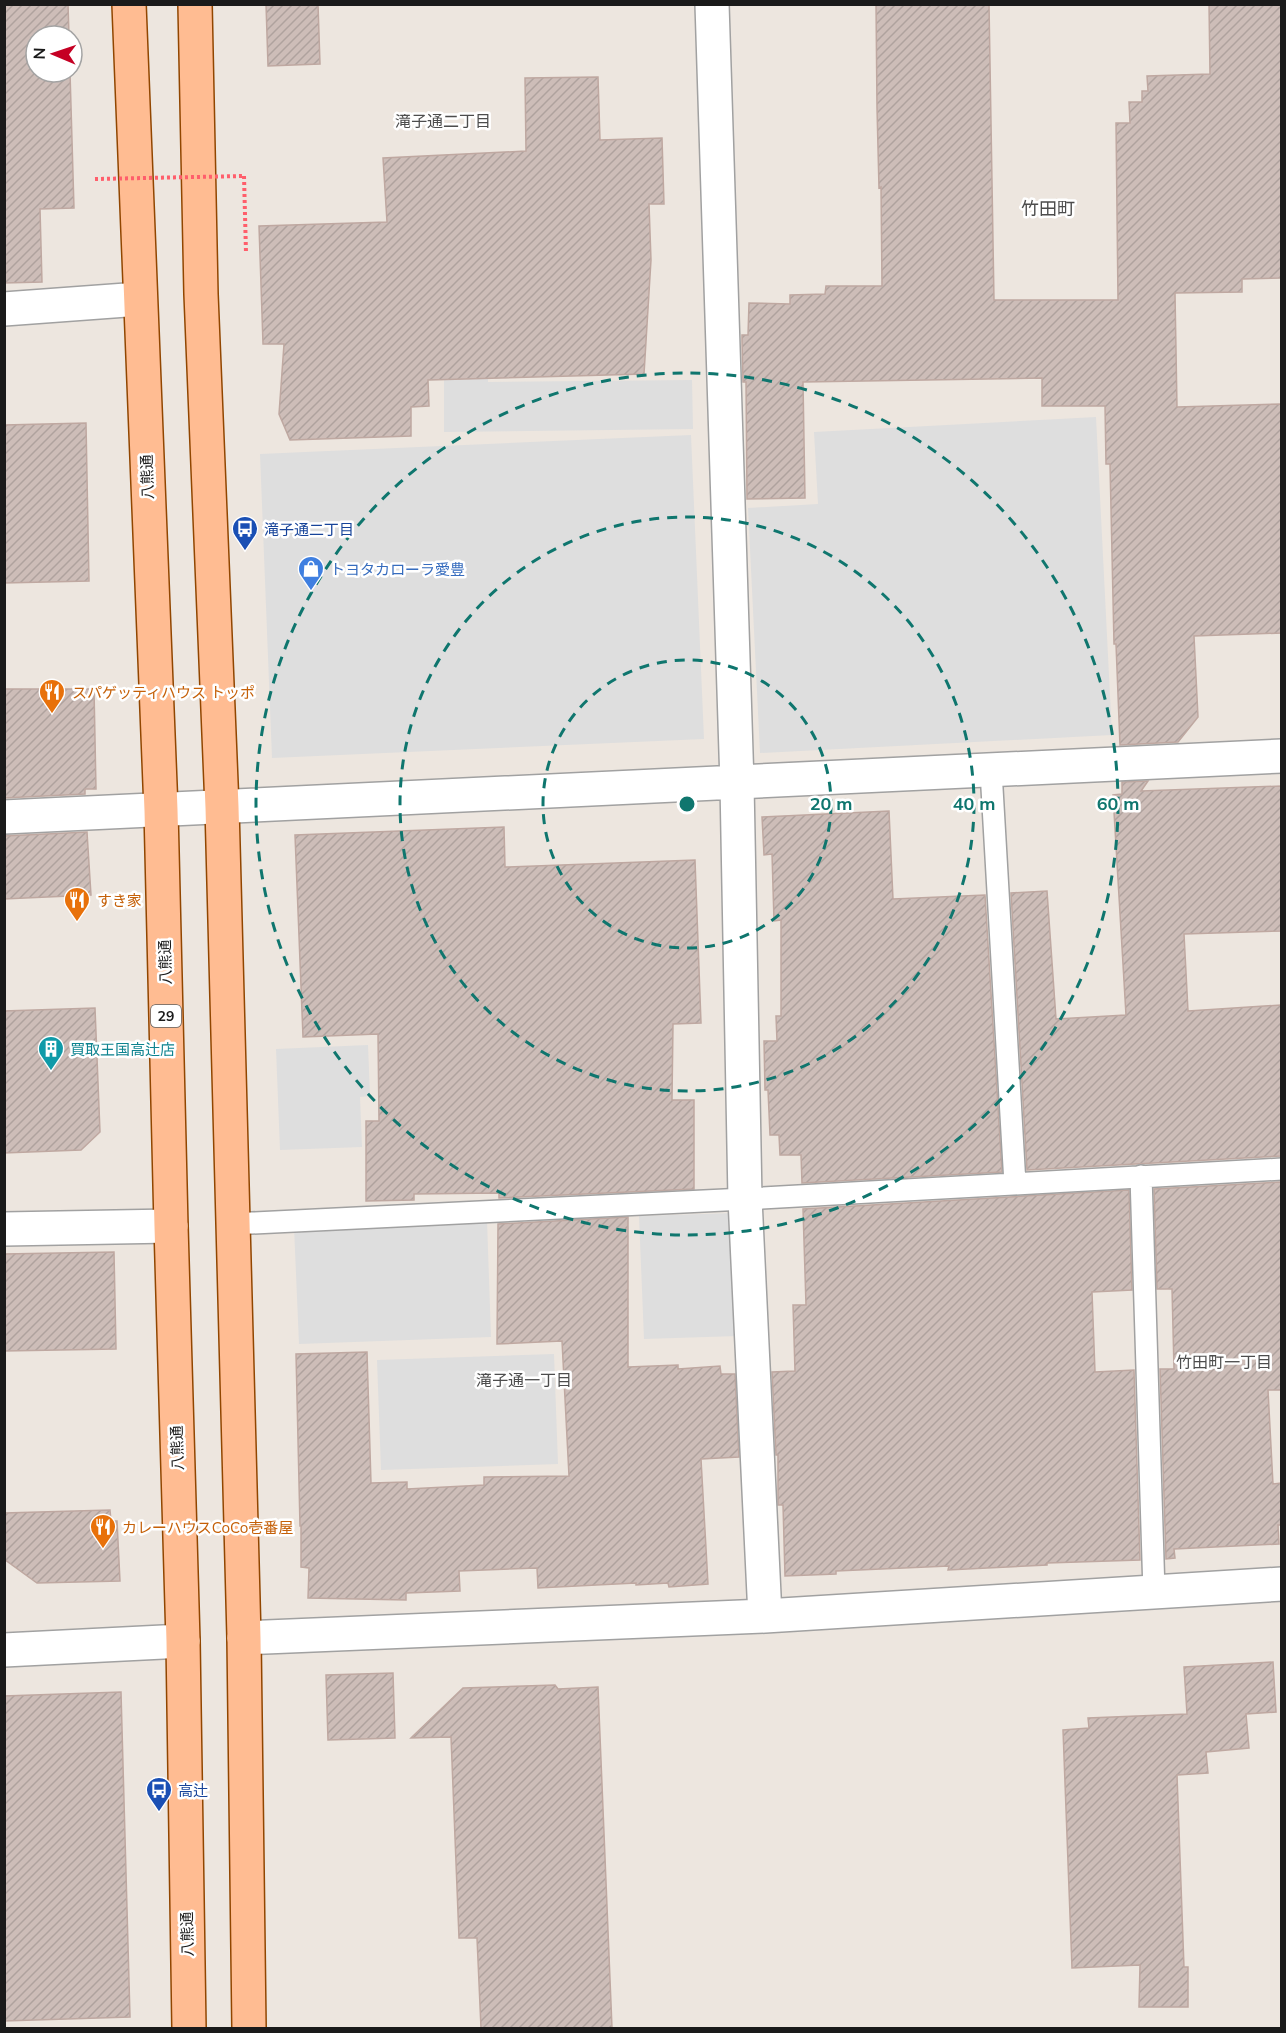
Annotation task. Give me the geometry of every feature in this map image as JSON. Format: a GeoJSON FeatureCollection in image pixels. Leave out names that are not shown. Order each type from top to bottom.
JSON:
{"type":"FeatureCollection","features":[{"type":"Feature","properties":{"kind":"main road","name":"八熊通"},"geometry":{"type":"LineString","coordinates":[[129,4],[161,810],[183,1641],[189,2028]]}},
{"type":"Feature","properties":{"kind":"main road"},"geometry":{"type":"LineString","coordinates":[[195,4],[201,294],[222,807],[244,1638],[249,2028]]}},
{"type":"Feature","properties":{"kind":"street"},"geometry":{"type":"LineString","coordinates":[[712,4],[737,784],[745,1199],[765,1616]]}},
{"type":"Feature","properties":{"kind":"street"},"geometry":{"type":"LineString","coordinates":[[4,309],[140,299]]}},
{"type":"Feature","properties":{"kind":"street"},"geometry":{"type":"LineString","coordinates":[[4,818],[1281,756]]}},
{"type":"Feature","properties":{"kind":"street"},"geometry":{"type":"LineString","coordinates":[[4,1229],[171,1226]]}},
{"type":"Feature","properties":{"kind":"street"},"geometry":{"type":"LineString","coordinates":[[244,1638],[765,1616],[1281,1584]]}},
{"type":"Feature","properties":{"kind":"street"},"geometry":{"type":"LineString","coordinates":[[4,1650],[183,1641]]}},
{"type":"Feature","properties":{"kind":"lane"},"geometry":{"type":"LineString","coordinates":[[991,771],[1014,1184]]}},
{"type":"Feature","properties":{"kind":"lane"},"geometry":{"type":"LineString","coordinates":[[232,1224],[745,1199],[1281,1169]]}},
{"type":"Feature","properties":{"kind":"lane"},"geometry":{"type":"LineString","coordinates":[[1141,1176],[1154,1592]]}},
{"type":"Feature","properties":{"kind":"path"},"geometry":{"type":"LineString","coordinates":[[95,179],[244,176],[246,253]]}},
{"type":"Feature","properties":{"kind":"shaded area"},"geometry":{"type":"Polygon","coordinates":[[[444,353],[487,353],[488,382],[692,380],[693,429],[444,432],[444,353]]]}},
{"type":"Feature","properties":{"kind":"shaded area"},"geometry":{"type":"Polygon","coordinates":[[[1096,417],[1112,735],[760,753],[748,508],[818,504],[814,432],[1096,417]]]}},
{"type":"Feature","properties":{"kind":"shaded area"},"geometry":{"type":"Polygon","coordinates":[[[691,435],[704,739],[272,758],[260,454],[691,435]]]}},
{"type":"Feature","properties":{"kind":"shaded area"},"geometry":{"type":"Polygon","coordinates":[[[368,1045],[370,1096],[360,1097],[362,1147],[280,1150],[276,1049],[368,1045]]]}},
{"type":"Feature","properties":{"kind":"shaded area"},"geometry":{"type":"Polygon","coordinates":[[[733,1213],[738,1336],[644,1339],[639,1216],[733,1213]]]}},
{"type":"Feature","properties":{"kind":"shaded area"},"geometry":{"type":"Polygon","coordinates":[[[487,1220],[491,1337],[299,1344],[294,1227],[487,1220]]]}},
{"type":"Feature","properties":{"kind":"shaded area"},"geometry":{"type":"Polygon","coordinates":[[[554,1354],[558,1464],[381,1470],[377,1360],[554,1354]]]}},
{"type":"Feature","properties":{"kind":"building"},"geometry":{"type":"Polygon","coordinates":[[[4,4],[68,4],[69,24],[24,24],[24,84],[70,84],[74,208],[40,209],[42,282],[4,283],[4,4]]]}},
{"type":"Feature","properties":{"kind":"building"},"geometry":{"type":"Polygon","coordinates":[[[266,4],[318,4],[320,64],[268,66],[266,4]]]}},
{"type":"Feature","properties":{"kind":"building"},"geometry":{"type":"Polygon","coordinates":[[[876,4],[989,4],[994,300],[1118,300],[1116,123],[1130,123],[1129,102],[1142,102],[1142,91],[1148,91],[1147,76],[1210,74],[1209,4],[1281,4],[1281,278],[1242,279],[1242,292],[1175,293],[1177,407],[1281,404],[1281,633],[1194,636],[1198,717],[1178,742],[1120,745],[1116,644],[1114,644],[1110,464],[1106,464],[1105,406],[1042,406],[1042,378],[803,382],[805,498],[747,499],[746,382],[743,382],[742,335],[748,335],[749,303],[790,304],[790,295],[825,294],[826,286],[882,286],[876,4]]]}},
{"type":"Feature","properties":{"kind":"building"},"geometry":{"type":"Polygon","coordinates":[[[598,77],[600,140],[662,138],[664,204],[649,204],[651,260],[644,374],[428,380],[429,406],[411,407],[411,436],[290,440],[279,414],[284,344],[263,344],[259,226],[387,222],[383,158],[526,151],[525,78],[598,77]]]}},
{"type":"Feature","properties":{"kind":"building"},"geometry":{"type":"Polygon","coordinates":[[[86,423],[89,581],[4,583],[4,425],[86,423]]]}},
{"type":"Feature","properties":{"kind":"building"},"geometry":{"type":"Polygon","coordinates":[[[4,689],[94,689],[96,789],[85,789],[85,794],[4,798],[4,689]]]}},
{"type":"Feature","properties":{"kind":"building"},"geometry":{"type":"Polygon","coordinates":[[[1148,781],[1141,791],[1281,786],[1281,931],[1184,934],[1188,1011],[1281,1005],[1281,1156],[1027,1170],[1011,893],[1047,891],[1056,1019],[1126,1015],[1113,795],[1122,794],[1122,782],[1148,781]]]}},
{"type":"Feature","properties":{"kind":"building"},"geometry":{"type":"Polygon","coordinates":[[[889,811],[893,899],[985,895],[1002,1172],[802,1183],[801,1155],[780,1155],[779,1135],[770,1135],[768,1090],[765,1090],[764,1041],[777,1041],[776,1016],[781,1016],[781,920],[774,921],[772,854],[764,855],[762,817],[889,811]]]}},
{"type":"Feature","properties":{"kind":"building"},"geometry":{"type":"Polygon","coordinates":[[[504,827],[505,867],[695,860],[701,1023],[673,1024],[672,1100],[694,1100],[694,1189],[499,1198],[499,1193],[414,1194],[414,1200],[366,1201],[366,1121],[379,1121],[378,1034],[303,1037],[295,835],[504,827]]]}},
{"type":"Feature","properties":{"kind":"building"},"geometry":{"type":"Polygon","coordinates":[[[87,832],[91,895],[4,899],[4,836],[87,832]]]}},
{"type":"Feature","properties":{"kind":"building","name":"買取王国高辻店"},"geometry":{"type":"Polygon","coordinates":[[[95,1008],[100,1132],[81,1150],[4,1153],[4,1011],[95,1008]]]}},
{"type":"Feature","properties":{"kind":"building"},"geometry":{"type":"Polygon","coordinates":[[[1281,1182],[1281,1390],[1268,1390],[1273,1484],[1281,1483],[1279,1544],[1174,1549],[1175,1558],[1166,1559],[1160,1369],[1174,1369],[1172,1289],[1157,1289],[1154,1189],[1281,1182]]]}},
{"type":"Feature","properties":{"kind":"building"},"geometry":{"type":"Polygon","coordinates":[[[1129,1190],[1132,1290],[1092,1292],[1095,1372],[1134,1370],[1140,1560],[1047,1563],[1047,1565],[948,1570],[949,1566],[836,1571],[836,1574],[785,1576],[783,1505],[778,1505],[778,1455],[776,1455],[772,1372],[795,1371],[793,1305],[806,1305],[803,1209],[1129,1190]]]}},
{"type":"Feature","properties":{"kind":"building"},"geometry":{"type":"Polygon","coordinates":[[[628,1217],[628,1367],[678,1365],[678,1369],[720,1366],[721,1374],[735,1374],[739,1457],[701,1459],[708,1584],[669,1587],[668,1583],[636,1585],[636,1583],[538,1588],[537,1568],[459,1571],[460,1591],[406,1593],[406,1600],[308,1598],[309,1568],[301,1567],[296,1354],[367,1352],[371,1483],[407,1482],[407,1489],[484,1485],[484,1477],[569,1476],[562,1341],[497,1344],[498,1224],[628,1217]]]}},
{"type":"Feature","properties":{"kind":"building"},"geometry":{"type":"Polygon","coordinates":[[[114,1252],[116,1349],[4,1351],[4,1254],[114,1252]]]}},
{"type":"Feature","properties":{"kind":"building"},"geometry":{"type":"Polygon","coordinates":[[[110,1510],[111,1521],[117,1521],[120,1581],[37,1583],[4,1559],[4,1513],[110,1510]]]}},
{"type":"Feature","properties":{"kind":"building"},"geometry":{"type":"Polygon","coordinates":[[[1273,1662],[1276,1712],[1246,1714],[1249,1748],[1206,1752],[1208,1773],[1177,1775],[1184,1967],[1188,1967],[1188,2007],[1139,2007],[1140,1965],[1072,1968],[1063,1730],[1089,1728],[1088,1718],[1187,1714],[1184,1667],[1273,1662]]]}},
{"type":"Feature","properties":{"kind":"building"},"geometry":{"type":"Polygon","coordinates":[[[393,1673],[395,1738],[328,1740],[326,1675],[393,1673]]]}},
{"type":"Feature","properties":{"kind":"building"},"geometry":{"type":"Polygon","coordinates":[[[555,1685],[558,1689],[598,1687],[612,2028],[481,2028],[477,1938],[459,1938],[451,1737],[411,1738],[463,1688],[555,1685]]]}},
{"type":"Feature","properties":{"kind":"building"},"geometry":{"type":"Polygon","coordinates":[[[121,1692],[130,2017],[4,2021],[4,1696],[121,1692]]]}},
{"type":"Feature","properties":{"kind":"place","name":"滝子通二丁目"},"geometry":{"type":"Point","coordinates":[245,552]}},
{"type":"Feature","properties":{"kind":"place","name":"トヨタカローラ愛豊"},"geometry":{"type":"Point","coordinates":[311,592]}},
{"type":"Feature","properties":{"kind":"place","name":"スパゲッティハウス トッポ"},"geometry":{"type":"Point","coordinates":[52,715]}},
{"type":"Feature","properties":{"kind":"place","name":"すき家"},"geometry":{"type":"Point","coordinates":[77,923]}},
{"type":"Feature","properties":{"kind":"place","name":"買取王国高辻店"},"geometry":{"type":"Point","coordinates":[51,1072]}},
{"type":"Feature","properties":{"kind":"place","name":"カレーハウスCoCo壱番屋"},"geometry":{"type":"Point","coordinates":[103,1550]}},
{"type":"Feature","properties":{"kind":"place","name":"高辻"},"geometry":{"type":"Point","coordinates":[159,1813]}},
{"type":"Feature","properties":{"kind":"district","name":"滝子通二丁目"},"geometry":{"type":"Point","coordinates":[443,121]}},
{"type":"Feature","properties":{"kind":"district","name":"竹田町"},"geometry":{"type":"Point","coordinates":[1048,208]}},
{"type":"Feature","properties":{"kind":"district","name":"竹田町一丁目"},"geometry":{"type":"Point","coordinates":[1224,1362]}},
{"type":"Feature","properties":{"kind":"district","name":"滝子通一丁目"},"geometry":{"type":"Point","coordinates":[524,1380]}}]}
